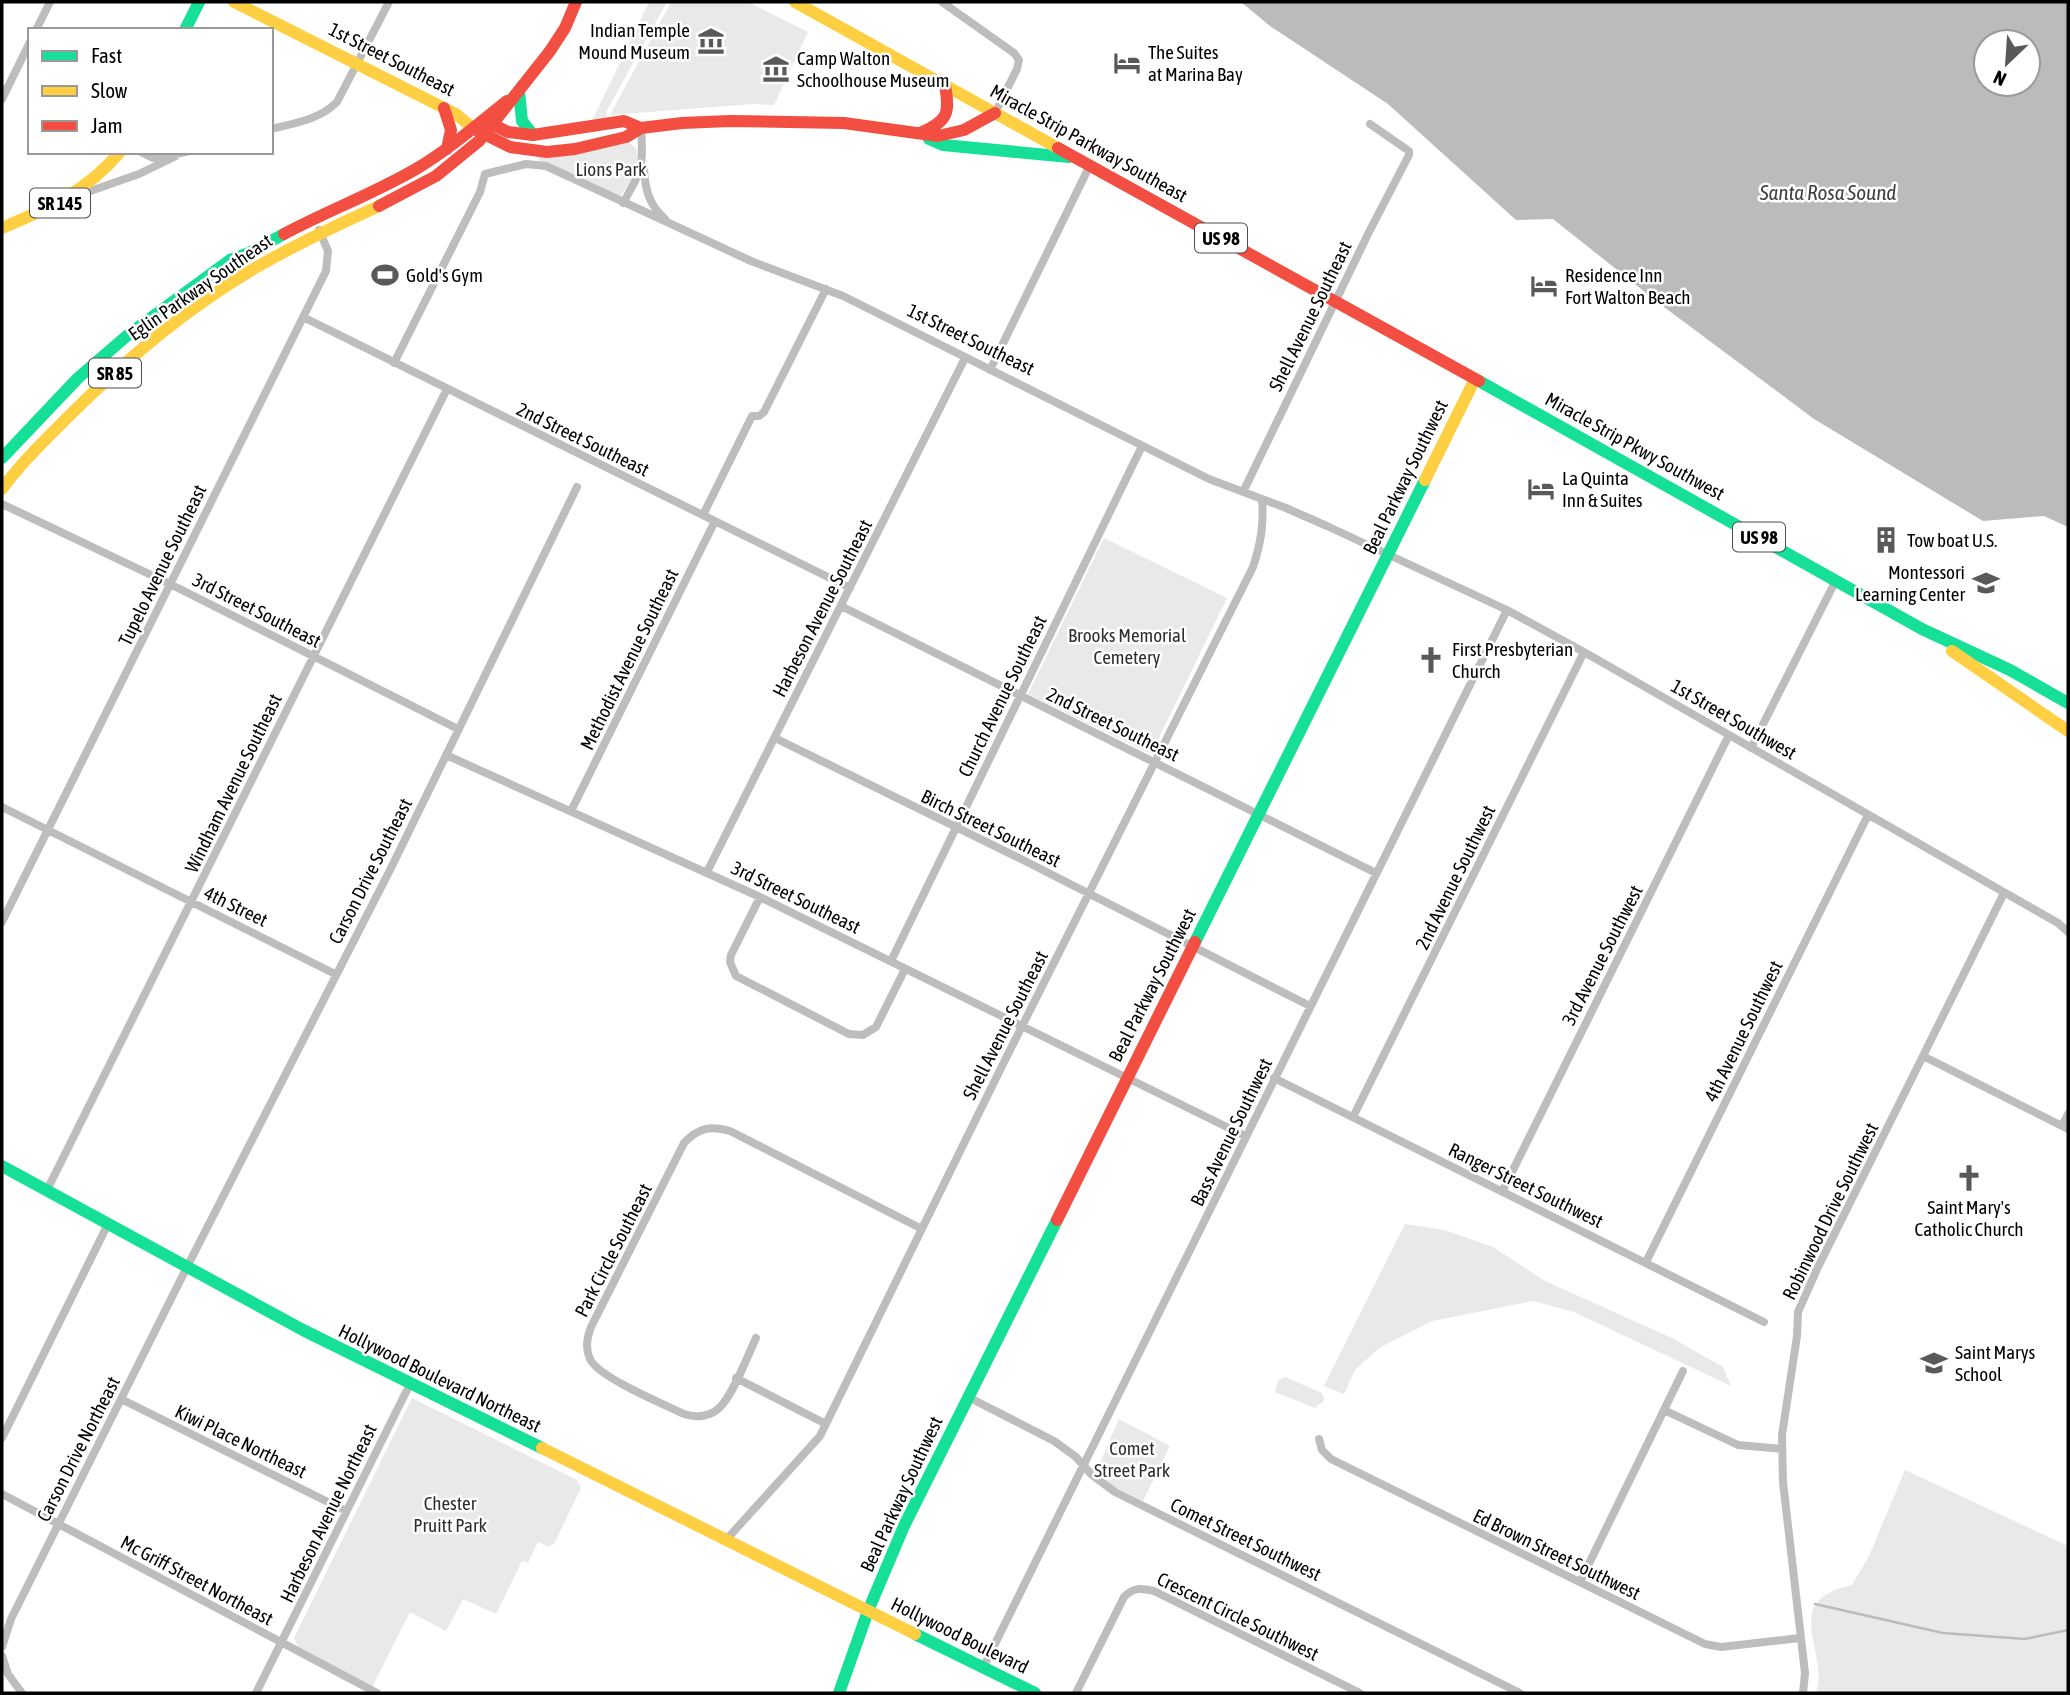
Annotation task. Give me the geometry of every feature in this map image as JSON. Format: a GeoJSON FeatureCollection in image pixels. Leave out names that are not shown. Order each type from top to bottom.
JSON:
{"type":"FeatureCollection","features":[{"type":"Feature","properties":{"kind":"main road"},"geometry":{"type":"LineString","coordinates":[[186,28],[199,2]]}},
{"type":"Feature","properties":{"kind":"main road","name":"1st Street Southeast"},"geometry":{"type":"LineString","coordinates":[[234,2],[450,111]]}},
{"type":"Feature","properties":{"kind":"main road","name":"SR 85"},"geometry":{"type":"LineString","coordinates":[[517,93],[559,39],[576,2]]}},
{"type":"Feature","properties":{"kind":"main road","name":"Miracle Strip Parkway Southeast"},"geometry":{"type":"LineString","coordinates":[[795,2],[1475,379]]}},
{"type":"Feature","properties":{"kind":"main road"},"geometry":{"type":"LineString","coordinates":[[917,134],[940,125],[945,120],[948,104],[945,85]]}},
{"type":"Feature","properties":{"kind":"main road"},"geometry":{"type":"LineString","coordinates":[[517,93],[519,116],[525,129],[533,135]]}},
{"type":"Feature","properties":{"kind":"main road","name":"Eglin Parkway Southeast"},"geometry":{"type":"LineString","coordinates":[[2,489],[72,413],[142,349],[245,275],[321,233],[391,202],[465,156],[495,108],[517,93]]}},
{"type":"Feature","properties":{"kind":"main road"},"geometry":{"type":"LineString","coordinates":[[447,149],[451,130],[450,111],[484,127],[520,149],[547,152],[617,140],[641,128],[682,123],[844,123],[939,136],[957,132],[995,113]]}},
{"type":"Feature","properties":{"kind":"main road"},"geometry":{"type":"LineString","coordinates":[[484,127],[533,135],[624,121],[641,128]]}},
{"type":"Feature","properties":{"kind":"main road","name":"Eglin Parkway Southeast"},"geometry":{"type":"LineString","coordinates":[[2,458],[78,379],[145,320],[230,260],[380,189],[484,127]]}},
{"type":"Feature","properties":{"kind":"main road"},"geometry":{"type":"LineString","coordinates":[[917,134],[943,145],[1077,158]]}},
{"type":"Feature","properties":{"kind":"main road","name":"SR 145"},"geometry":{"type":"LineString","coordinates":[[2,228],[73,197],[101,175],[118,154]]}},
{"type":"Feature","properties":{"kind":"main road","name":"Beal Parkway Southwest"},"geometry":{"type":"LineString","coordinates":[[839,1693],[868,1611],[904,1526],[1475,379]]}},
{"type":"Feature","properties":{"kind":"main road","name":"Miracle Strip Pkwy Southwest"},"geometry":{"type":"LineString","coordinates":[[1475,379],[1922,629],[2010,670],[2068,703]]}},
{"type":"Feature","properties":{"kind":"main road","name":"Miracle Strip Pkwy Southwest"},"geometry":{"type":"LineString","coordinates":[[1922,629],[2068,731]]}},
{"type":"Feature","properties":{"kind":"main road","name":"Hollywood Boulevard Northeast"},"geometry":{"type":"LineString","coordinates":[[2,1166],[303,1330],[868,1611]]}},
{"type":"Feature","properties":{"kind":"main road","name":"Hollywood Boulevard"},"geometry":{"type":"LineString","coordinates":[[868,1611],[1035,1693]]}},
{"type":"Feature","properties":{"kind":"street"},"geometry":{"type":"LineString","coordinates":[[37,28],[50,2]]}},
{"type":"Feature","properties":{"kind":"street"},"geometry":{"type":"LineString","coordinates":[[273,128],[316,117],[327,112],[337,102],[388,2]]}},
{"type":"Feature","properties":{"kind":"street"},"geometry":{"type":"LineString","coordinates":[[942,2],[1014,52],[1019,60],[995,113]]}},
{"type":"Feature","properties":{"kind":"street"},"geometry":{"type":"LineString","coordinates":[[2,99],[28,46]]}},
{"type":"Feature","properties":{"kind":"street","name":"Shell Avenue Southeast"},"geometry":{"type":"LineString","coordinates":[[1242,492],[1409,155],[1404,146],[1370,124]]}},
{"type":"Feature","properties":{"kind":"street"},"geometry":{"type":"LineString","coordinates":[[641,128],[648,197],[654,208],[671,223]]}},
{"type":"Feature","properties":{"kind":"street"},"geometry":{"type":"LineString","coordinates":[[145,154],[153,158],[176,156]]}},
{"type":"Feature","properties":{"kind":"street"},"geometry":{"type":"LineString","coordinates":[[73,197],[139,174],[181,154]]}},
{"type":"Feature","properties":{"kind":"street"},"geometry":{"type":"LineString","coordinates":[[623,203],[638,177],[643,160]]}},
{"type":"Feature","properties":{"kind":"street","name":"1st Street Southeast"},"geometry":{"type":"LineString","coordinates":[[394,363],[480,192],[485,174],[536,163],[751,261],[826,289],[1209,479],[1388,554]]}},
{"type":"Feature","properties":{"kind":"street"},"geometry":{"type":"LineString","coordinates":[[990,370],[1090,165]]}},
{"type":"Feature","properties":{"kind":"street","name":"Tupelo Avenue Southeast"},"geometry":{"type":"LineString","coordinates":[[2,922],[326,271],[328,251],[313,219]]}},
{"type":"Feature","properties":{"kind":"street"},"geometry":{"type":"LineString","coordinates":[[703,515],[752,416],[759,416],[764,412],[826,289]]}},
{"type":"Feature","properties":{"kind":"street","name":"2nd Street Southeast"},"geometry":{"type":"LineString","coordinates":[[303,317],[849,589]]}},
{"type":"Feature","properties":{"kind":"street","name":"Harbeson Avenue Southeast"},"geometry":{"type":"LineString","coordinates":[[707,872],[965,358]]}},
{"type":"Feature","properties":{"kind":"street","name":"Windham Avenue Southeast"},"geometry":{"type":"LineString","coordinates":[[47,1190],[447,389]]}},
{"type":"Feature","properties":{"kind":"street","name":"Church Avenue Southeast"},"geometry":{"type":"LineString","coordinates":[[891,961],[1142,446]]}},
{"type":"Feature","properties":{"kind":"street","name":"Carson Drive Southeast"},"geometry":{"type":"LineString","coordinates":[[187,1267],[391,868],[577,487]]}},
{"type":"Feature","properties":{"kind":"street","name":"Shell Avenue Southeast"},"geometry":{"type":"LineString","coordinates":[[726,1540],[811,1446],[826,1424],[1252,567],[1262,540],[1262,499]]}},
{"type":"Feature","properties":{"kind":"street","name":"3rd Street Southeast"},"geometry":{"type":"LineString","coordinates":[[2,504],[170,584],[458,729]]}},
{"type":"Feature","properties":{"kind":"street","name":"Methodist Avenue Southeast"},"geometry":{"type":"LineString","coordinates":[[571,811],[715,521]]}},
{"type":"Feature","properties":{"kind":"street","name":"1st Street Southwest"},"geometry":{"type":"LineString","coordinates":[[1388,554],[1507,610],[1584,652],[2068,929]]}},
{"type":"Feature","properties":{"kind":"street"},"geometry":{"type":"LineString","coordinates":[[1751,748],[1836,580]]}},
{"type":"Feature","properties":{"kind":"street","name":"2nd Street Southeast"},"geometry":{"type":"LineString","coordinates":[[841,606],[1376,873]]}},
{"type":"Feature","properties":{"kind":"street","name":"Bass Avenue Southwest"},"geometry":{"type":"LineString","coordinates":[[983,1668],[1507,610]]}},
{"type":"Feature","properties":{"kind":"street","name":"2nd Avenue Southwest"},"geometry":{"type":"LineString","coordinates":[[1353,1116],[1584,652]]}},
{"type":"Feature","properties":{"kind":"street","name":"3rd Avenue Southwest"},"geometry":{"type":"LineString","coordinates":[[1503,1190],[1729,735]]}},
{"type":"Feature","properties":{"kind":"street","name":"Birch Street Southeast"},"geometry":{"type":"LineString","coordinates":[[775,738],[1310,1006]]}},
{"type":"Feature","properties":{"kind":"street","name":"3rd Street Southeast"},"geometry":{"type":"LineString","coordinates":[[446,755],[760,897],[1245,1136]]}},
{"type":"Feature","properties":{"kind":"street","name":"4th Street"},"geometry":{"type":"LineString","coordinates":[[2,807],[335,974]]}},
{"type":"Feature","properties":{"kind":"street","name":"4th Avenue Southwest"},"geometry":{"type":"LineString","coordinates":[[1646,1262],[1868,815]]}},
{"type":"Feature","properties":{"kind":"street","name":"Robinwood Drive Southwest"},"geometry":{"type":"LineString","coordinates":[[1803,1693],[1805,1674],[1784,1491],[1782,1449],[1798,1312],[2004,893]]}},
{"type":"Feature","properties":{"kind":"street"},"geometry":{"type":"LineString","coordinates":[[760,897],[731,955],[730,962],[736,976],[849,1034],[863,1035],[876,1027],[905,968]]}},
{"type":"Feature","properties":{"kind":"street"},"geometry":{"type":"LineString","coordinates":[[1923,1056],[2065,1128],[2068,1114]]}},
{"type":"Feature","properties":{"kind":"street","name":"Ranger Street Southwest"},"geometry":{"type":"LineString","coordinates":[[1274,1078],[1764,1322]]}},
{"type":"Feature","properties":{"kind":"street","name":"Park Circle Southeast"},"geometry":{"type":"LineString","coordinates":[[756,1338],[721,1407],[707,1415],[691,1416],[606,1375],[594,1365],[588,1354],[587,1339],[591,1327],[684,1143],[692,1135],[717,1127],[730,1132],[922,1229]]}},
{"type":"Feature","properties":{"kind":"street"},"geometry":{"type":"LineString","coordinates":[[2,1438],[108,1224]]}},
{"type":"Feature","properties":{"kind":"street","name":"Carson Drive Northeast"},"geometry":{"type":"LineString","coordinates":[[2,1647],[11,1619],[187,1267]]}},
{"type":"Feature","properties":{"kind":"street"},"geometry":{"type":"LineString","coordinates":[[1580,1582],[1683,1371]]}},
{"type":"Feature","properties":{"kind":"street"},"geometry":{"type":"LineString","coordinates":[[736,1378],[826,1424]]}},
{"type":"Feature","properties":{"kind":"street","name":"Harbeson Avenue Northeast"},"geometry":{"type":"LineString","coordinates":[[256,1693],[410,1384]]}},
{"type":"Feature","properties":{"kind":"street","name":"Comet Street Southwest"},"geometry":{"type":"LineString","coordinates":[[968,1397],[1054,1441],[1115,1492],[1520,1693]]}},
{"type":"Feature","properties":{"kind":"street","name":"Kiwi Place Northeast"},"geometry":{"type":"LineString","coordinates":[[121,1399],[346,1511]]}},
{"type":"Feature","properties":{"kind":"street"},"geometry":{"type":"LineString","coordinates":[[1664,1410],[1738,1445],[1782,1449]]}},
{"type":"Feature","properties":{"kind":"street","name":"Ed Brown Street Southwest"},"geometry":{"type":"LineString","coordinates":[[1319,1439],[1322,1450],[1331,1460],[1711,1646],[1800,1637]]}},
{"type":"Feature","properties":{"kind":"street","name":"Mc Griff Street Northeast"},"geometry":{"type":"LineString","coordinates":[[2,1494],[377,1693]]}},
{"type":"Feature","properties":{"kind":"street","name":"Crescent Circle Southwest"},"geometry":{"type":"LineString","coordinates":[[1076,1693],[1124,1597],[1129,1592],[1142,1588],[1154,1591],[1360,1693]]}},
{"type":"Feature","properties":{"kind":"street"},"geometry":{"type":"LineString","coordinates":[[2,1656],[8,1674],[22,1693]]}},
{"type":"Feature","properties":{"kind":"green space"},"geometry":{"type":"Polygon","coordinates":[[[649,2],[667,2],[606,112],[608,118],[592,121],[649,2]]]}},
{"type":"Feature","properties":{"kind":"green space"},"geometry":{"type":"Polygon","coordinates":[[[671,2],[748,2],[808,32],[774,105],[753,104],[610,115],[671,2]]]}},
{"type":"Feature","properties":{"kind":"green space","name":"Lions Park"},"geometry":{"type":"Polygon","coordinates":[[[630,143],[637,149],[637,163],[620,197],[538,161],[539,156],[630,143]]]}},
{"type":"Feature","properties":{"kind":"green space","name":"Brooks Memorial Cemetery"},"geometry":{"type":"Polygon","coordinates":[[[1104,538],[1227,598],[1151,754],[1028,694],[1104,538]]]}},
{"type":"Feature","properties":{"kind":"green space"},"geometry":{"type":"Polygon","coordinates":[[[1405,1224],[1445,1230],[1493,1247],[1545,1281],[1672,1338],[1723,1367],[1731,1386],[1574,1312],[1533,1301],[1432,1321],[1379,1348],[1355,1370],[1344,1394],[1324,1386],[1405,1224]]]}},
{"type":"Feature","properties":{"kind":"green space"},"geometry":{"type":"Polygon","coordinates":[[[1285,1377],[1322,1393],[1323,1403],[1315,1408],[1275,1392],[1278,1381],[1285,1377]]]}},
{"type":"Feature","properties":{"kind":"green space","name":"Chester Pruitt Park"},"geometry":{"type":"Polygon","coordinates":[[[412,1398],[577,1480],[581,1488],[554,1544],[549,1547],[538,1542],[528,1563],[522,1561],[496,1614],[463,1599],[446,1631],[410,1612],[372,1687],[299,1648],[294,1638],[412,1398]]]}},
{"type":"Feature","properties":{"kind":"green space","name":"Comet Street Park"},"geometry":{"type":"Polygon","coordinates":[[[1119,1419],[1170,1446],[1143,1501],[1115,1487],[1096,1472],[1119,1419]]]}},
{"type":"Feature","properties":{"kind":"green space"},"geometry":{"type":"Polygon","coordinates":[[[1905,1470],[2068,1546],[2068,1693],[1816,1693],[1819,1677],[1812,1615],[1817,1603],[1830,1593],[1852,1585],[1869,1556],[1905,1470]]]}},
{"type":"Feature","properties":{"kind":"water","name":"Santa Rosa Sound"},"geometry":{"type":"Polygon","coordinates":[[[1241,2],[2068,2],[2068,527],[2044,516],[1983,521],[1814,419],[1660,304],[1553,219],[1516,220],[1388,104],[1270,26],[1241,2]]]}},
{"type":"Feature","properties":{"kind":"waterway"},"geometry":{"type":"LineString","coordinates":[[1815,1604],[1943,1633],[2025,1639],[2068,1630]]}},
{"type":"Feature","properties":{"kind":"traffic: fast"},"geometry":{"type":"LineString","coordinates":[[186,28],[199,2]]}},
{"type":"Feature","properties":{"kind":"traffic: fast"},"geometry":{"type":"LineString","coordinates":[[519,91],[522,121],[533,135]]}},
{"type":"Feature","properties":{"kind":"traffic: fast"},"geometry":{"type":"LineString","coordinates":[[929,139],[943,145],[1069,157]]}},
{"type":"Feature","properties":{"kind":"traffic: fast"},"geometry":{"type":"LineString","coordinates":[[2,458],[78,378],[129,334],[230,260],[284,234]]}},
{"type":"Feature","properties":{"kind":"traffic: fast"},"geometry":{"type":"LineString","coordinates":[[1479,381],[1922,629],[2010,670],[2068,703]]}},
{"type":"Feature","properties":{"kind":"traffic: fast"},"geometry":{"type":"LineString","coordinates":[[1195,942],[1425,480]]}},
{"type":"Feature","properties":{"kind":"traffic: fast"},"geometry":{"type":"LineString","coordinates":[[2,1166],[303,1330],[542,1448]]}},
{"type":"Feature","properties":{"kind":"traffic: fast"},"geometry":{"type":"LineString","coordinates":[[839,1693],[868,1611],[904,1526],[1057,1220]]}},
{"type":"Feature","properties":{"kind":"traffic: fast"},"geometry":{"type":"LineString","coordinates":[[915,1634],[1035,1693]]}},
{"type":"Feature","properties":{"kind":"traffic: slow"},"geometry":{"type":"LineString","coordinates":[[234,2],[456,114],[474,129]]}},
{"type":"Feature","properties":{"kind":"traffic: slow"},"geometry":{"type":"LineString","coordinates":[[795,2],[1058,148]]}},
{"type":"Feature","properties":{"kind":"traffic: slow"},"geometry":{"type":"LineString","coordinates":[[2,228],[66,198],[94,178],[118,154]]}},
{"type":"Feature","properties":{"kind":"traffic: slow"},"geometry":{"type":"LineString","coordinates":[[2,489],[33,452],[88,398],[131,358],[177,321],[266,262],[379,206]]}},
{"type":"Feature","properties":{"kind":"traffic: slow"},"geometry":{"type":"LineString","coordinates":[[1425,480],[1475,379]]}},
{"type":"Feature","properties":{"kind":"traffic: slow"},"geometry":{"type":"LineString","coordinates":[[1952,651],[2068,731]]}},
{"type":"Feature","properties":{"kind":"traffic: slow"},"geometry":{"type":"LineString","coordinates":[[542,1448],[915,1634]]}},
{"type":"Feature","properties":{"kind":"traffic: jam"},"geometry":{"type":"LineString","coordinates":[[379,206],[436,176],[479,141],[550,51],[565,28],[576,2]]}},
{"type":"Feature","properties":{"kind":"traffic: jam"},"geometry":{"type":"LineString","coordinates":[[920,133],[936,125],[945,115],[945,85]]}},
{"type":"Feature","properties":{"kind":"traffic: jam"},"geometry":{"type":"LineString","coordinates":[[284,234],[416,169],[507,101]]}},
{"type":"Feature","properties":{"kind":"traffic: jam"},"geometry":{"type":"LineString","coordinates":[[444,108],[451,130],[447,149]]}},
{"type":"Feature","properties":{"kind":"traffic: jam"},"geometry":{"type":"LineString","coordinates":[[476,130],[510,147],[547,152],[575,149],[626,137],[641,128],[730,121],[844,123],[938,136],[964,130],[995,113]]}},
{"type":"Feature","properties":{"kind":"traffic: jam"},"geometry":{"type":"LineString","coordinates":[[487,122],[508,132],[533,135],[624,121],[641,128]]}},
{"type":"Feature","properties":{"kind":"traffic: jam"},"geometry":{"type":"LineString","coordinates":[[1058,148],[1479,381]]}},
{"type":"Feature","properties":{"kind":"traffic: jam"},"geometry":{"type":"LineString","coordinates":[[1057,1220],[1195,942]]}},
{"type":"Feature","properties":{"kind":"place","name":"Indian Temple Mound Museum"},"geometry":{"type":"Point","coordinates":[711,41]}},
{"type":"Feature","properties":{"kind":"place","name":"The Suites at Marina Bay"},"geometry":{"type":"Point","coordinates":[1127,63]}},
{"type":"Feature","properties":{"kind":"place","name":"Camp Walton Schoolhouse Museum"},"geometry":{"type":"Point","coordinates":[776,69]}},
{"type":"Feature","properties":{"kind":"place","name":"Gold's Gym"},"geometry":{"type":"Point","coordinates":[385,275]}},
{"type":"Feature","properties":{"kind":"place","name":"Residence Inn Fort Walton Beach"},"geometry":{"type":"Point","coordinates":[1544,286]}},
{"type":"Feature","properties":{"kind":"place","name":"La Quinta Inn & Suites"},"geometry":{"type":"Point","coordinates":[1541,489]}},
{"type":"Feature","properties":{"kind":"place","name":"Tow boat U.S."},"geometry":{"type":"Point","coordinates":[1886,540]}},
{"type":"Feature","properties":{"kind":"place","name":"Montessori Learning Center"},"geometry":{"type":"Point","coordinates":[1986,583]}},
{"type":"Feature","properties":{"kind":"place","name":"First Presbyterian Church"},"geometry":{"type":"Point","coordinates":[1431,660]}},
{"type":"Feature","properties":{"kind":"place","name":"Saint Mary's Catholic Church"},"geometry":{"type":"Point","coordinates":[1969,1178]}},
{"type":"Feature","properties":{"kind":"place","name":"Saint Marys School"},"geometry":{"type":"Point","coordinates":[1934,1363]}}]}
